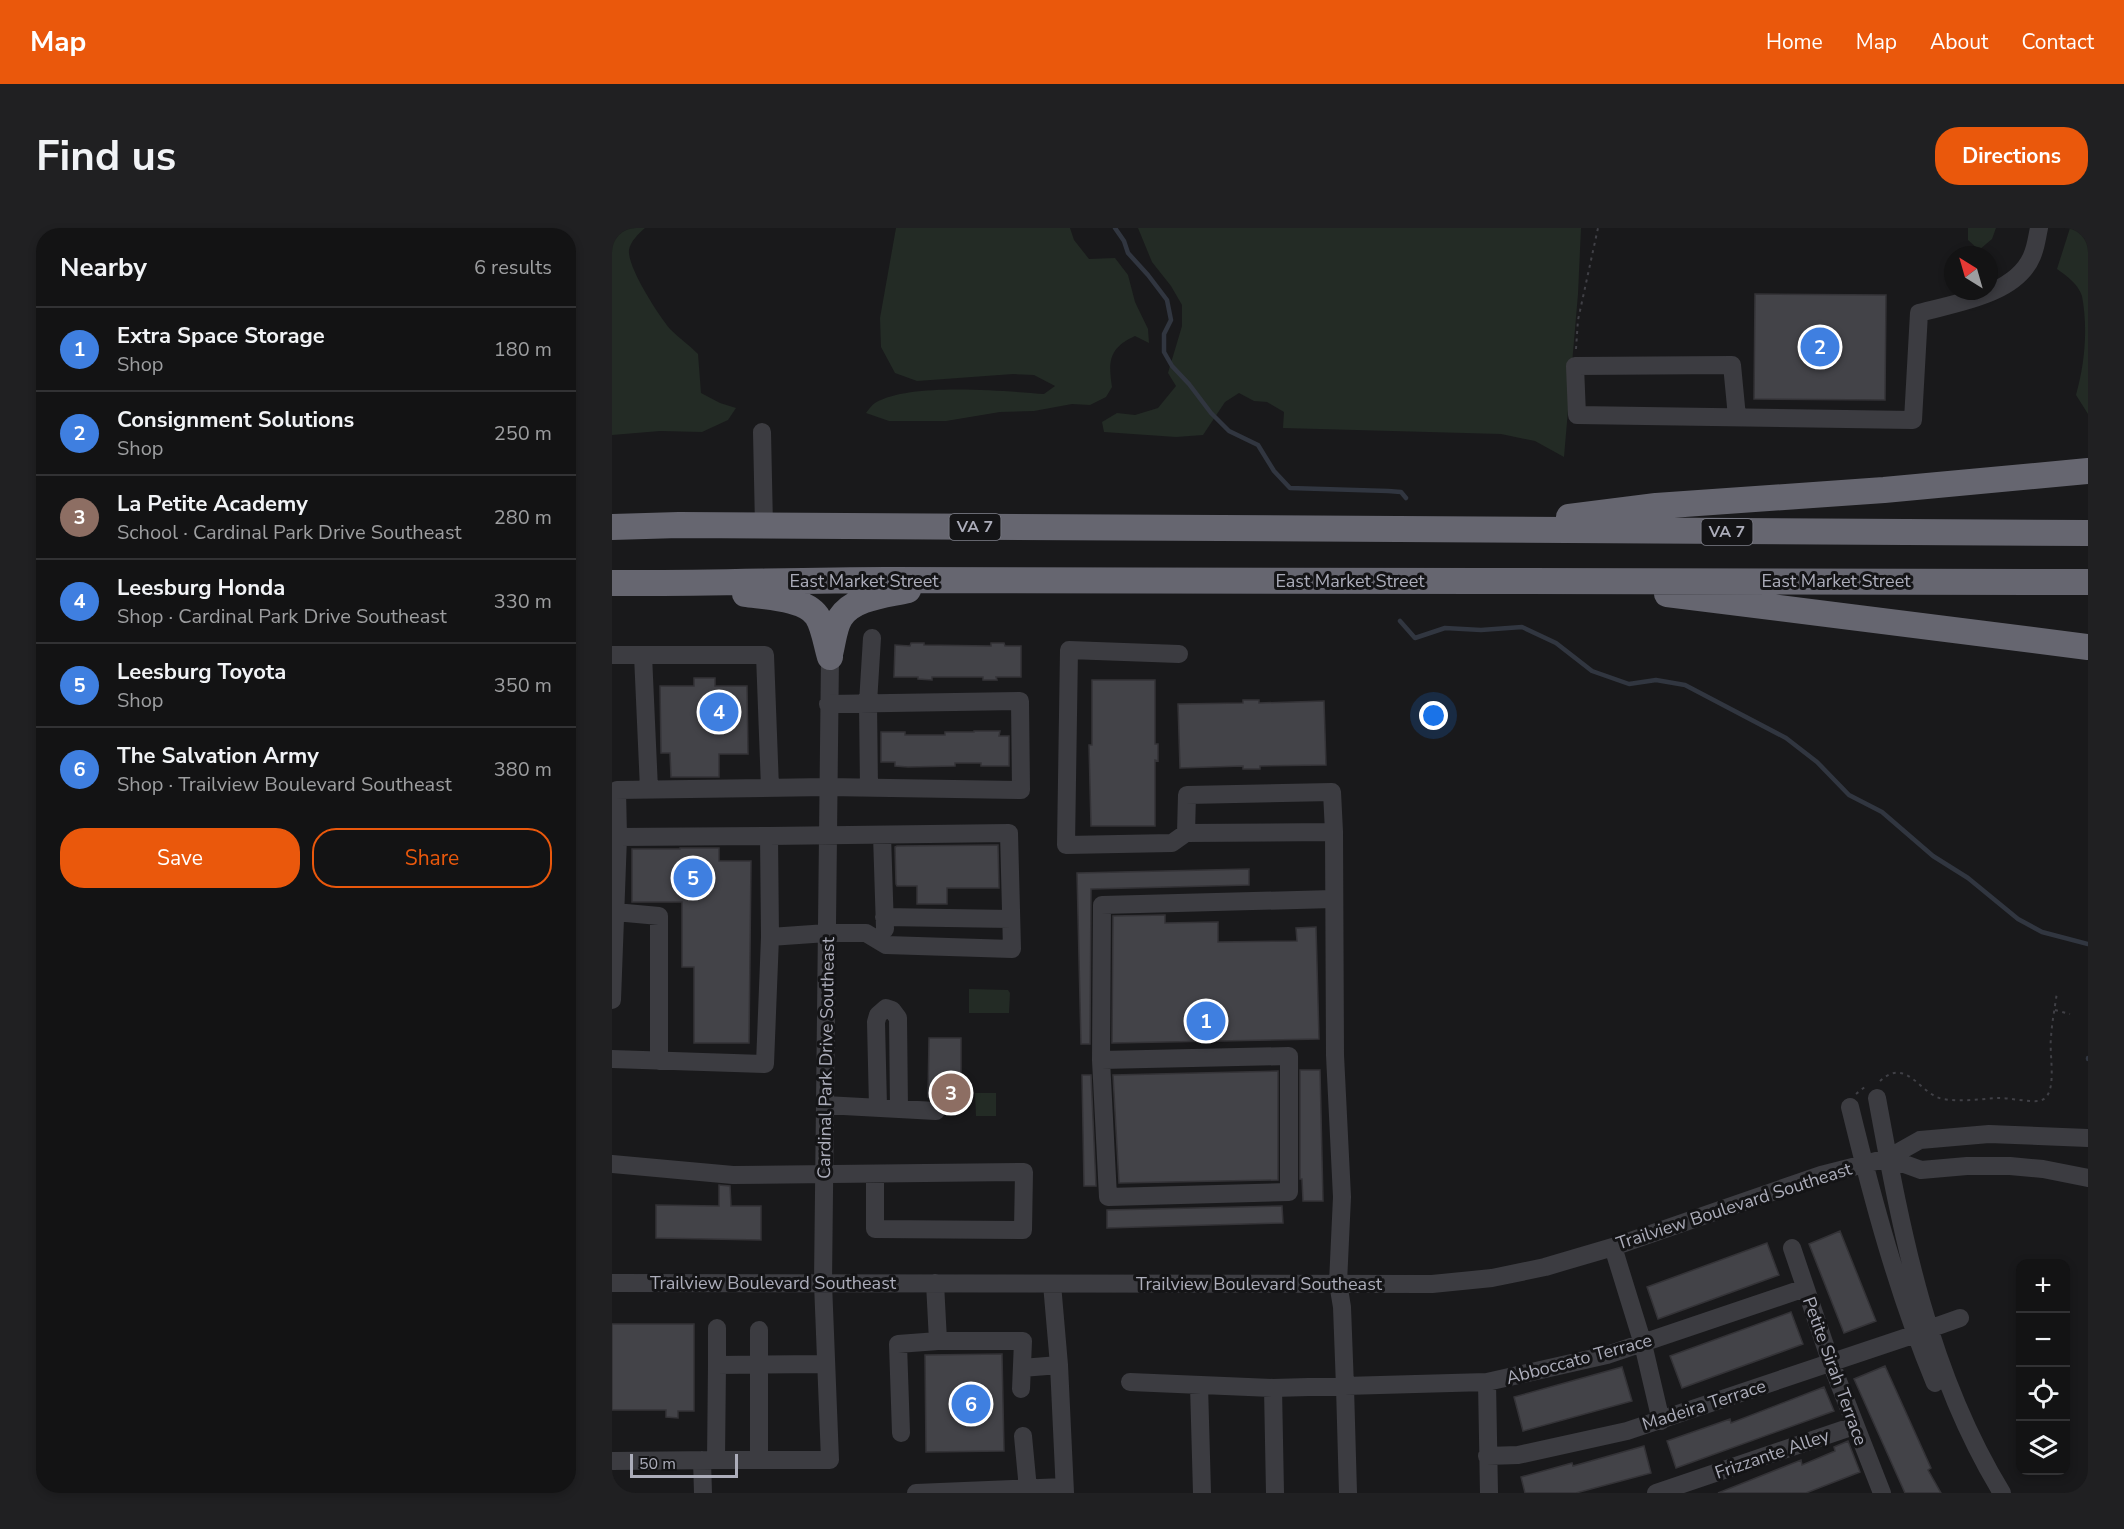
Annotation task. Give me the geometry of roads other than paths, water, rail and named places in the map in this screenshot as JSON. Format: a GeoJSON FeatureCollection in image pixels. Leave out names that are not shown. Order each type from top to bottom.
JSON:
{"type":"FeatureCollection","features":[{"type":"Feature","properties":{"kind":"highway"},"geometry":{"type":"LineString","coordinates":[[1465,530],[1656,506],[1896,489],[2088,471]]}},
{"type":"Feature","properties":{"kind":"highway","name":"VA 7"},"geometry":{"type":"LineString","coordinates":[[612,519],[679,525],[764,526],[2088,533]]}},
{"type":"Feature","properties":{"kind":"highway"},"geometry":{"type":"LineString","coordinates":[[612,527],[679,525]]}},
{"type":"Feature","properties":{"kind":"highway","name":"East Market Street"},"geometry":{"type":"LineString","coordinates":[[612,582],[686,584],[833,580],[1116,582],[1554,580],[2088,582]]}},
{"type":"Feature","properties":{"kind":"highway"},"geometry":{"type":"LineString","coordinates":[[830,657],[841,617],[856,604],[947,580]]}},
{"type":"Feature","properties":{"kind":"highway"},"geometry":{"type":"LineString","coordinates":[[1554,580],[2088,646]]}},
{"type":"Feature","properties":{"kind":"highway"},"geometry":{"type":"LineString","coordinates":[[686,584],[804,605],[814,612],[819,620],[830,657]]}},
{"type":"Feature","properties":{"kind":"street"},"geometry":{"type":"LineString","coordinates":[[1737,417],[1732,365],[1575,366],[1577,415],[1913,420],[1919,313],[1999,290],[2020,274],[2032,256],[2039,228]]}},
{"type":"Feature","properties":{"kind":"street"},"geometry":{"type":"LineString","coordinates":[[762,432],[764,526]]}},
{"type":"Feature","properties":{"kind":"street"},"geometry":{"type":"LineString","coordinates":[[869,788],[868,703],[872,638]]}},
{"type":"Feature","properties":{"kind":"street"},"geometry":{"type":"LineString","coordinates":[[1179,654],[1069,650],[1066,844],[1172,843],[1186,832],[1334,832]]}},
{"type":"Feature","properties":{"kind":"street"},"geometry":{"type":"LineString","coordinates":[[612,655],[765,655],[770,788]]}},
{"type":"Feature","properties":{"kind":"street"},"geometry":{"type":"LineString","coordinates":[[643,655],[649,789]]}},
{"type":"Feature","properties":{"kind":"street","name":"Cardinal Park Drive Southeast"},"geometry":{"type":"LineString","coordinates":[[759,1460],[830,1460],[823,1283],[830,657]]}},
{"type":"Feature","properties":{"kind":"street"},"geometry":{"type":"LineString","coordinates":[[612,1000],[618,837],[614,786],[649,789],[827,787],[1021,790],[1020,701],[828,704]]}},
{"type":"Feature","properties":{"kind":"street"},"geometry":{"type":"LineString","coordinates":[[1186,832],[1187,795],[1332,792],[1335,1055],[1342,1197],[1338,1283],[1342,1307],[1348,1493]]}},
{"type":"Feature","properties":{"kind":"street"},"geometry":{"type":"LineString","coordinates":[[618,837],[1010,834],[1012,949],[886,945],[867,933],[827,933],[770,938]]}},
{"type":"Feature","properties":{"kind":"street"},"geometry":{"type":"LineString","coordinates":[[612,1059],[765,1064],[770,938],[769,836]]}},
{"type":"Feature","properties":{"kind":"street"},"geometry":{"type":"LineString","coordinates":[[882,836],[886,945]]}},
{"type":"Feature","properties":{"kind":"street"},"geometry":{"type":"LineString","coordinates":[[1101,1060],[1288,1056],[1289,1192],[1108,1197],[1101,1060],[1102,905],[1333,898]]}},
{"type":"Feature","properties":{"kind":"street"},"geometry":{"type":"LineString","coordinates":[[615,912],[659,916],[659,1061]]}},
{"type":"Feature","properties":{"kind":"street"},"geometry":{"type":"LineString","coordinates":[[884,917],[1011,919]]}},
{"type":"Feature","properties":{"kind":"street"},"geometry":{"type":"LineString","coordinates":[[878,1107],[876,1022],[878,1015],[886,1008],[892,1010],[898,1018],[899,1109]]}},
{"type":"Feature","properties":{"kind":"street"},"geometry":{"type":"LineString","coordinates":[[1878,1098],[1900,1224],[1923,1332],[1944,1403],[1975,1467],[1991,1493]]}},
{"type":"Feature","properties":{"kind":"street"},"geometry":{"type":"LineString","coordinates":[[825,1105],[936,1111]]}},
{"type":"Feature","properties":{"kind":"street"},"geometry":{"type":"LineString","coordinates":[[1850,1107],[1884,1240],[1923,1332],[2002,1493]]}},
{"type":"Feature","properties":{"kind":"street","name":"Trailview Boulevard Southeast"},"geometry":{"type":"LineString","coordinates":[[612,1283],[1432,1284],[1492,1278],[1545,1267],[1613,1247],[1821,1175],[1888,1158],[1920,1140],[1989,1134],[2088,1138]]}},
{"type":"Feature","properties":{"kind":"street"},"geometry":{"type":"LineString","coordinates":[[1888,1158],[1922,1170],[1967,1166],[2010,1166],[2043,1169],[2088,1178]]}},
{"type":"Feature","properties":{"kind":"street"},"geometry":{"type":"LineString","coordinates":[[612,1164],[733,1175],[1024,1172],[1023,1230],[875,1229],[875,1174]]}},
{"type":"Feature","properties":{"kind":"street"},"geometry":{"type":"LineString","coordinates":[[1613,1247],[1643,1344],[1661,1421]]}},
{"type":"Feature","properties":{"kind":"street","name":"Petite Sirah Terrace"},"geometry":{"type":"LineString","coordinates":[[1792,1248],[1831,1363],[1881,1493]]}},
{"type":"Feature","properties":{"kind":"street"},"geometry":{"type":"LineString","coordinates":[[935,1283],[938,1341]]}},
{"type":"Feature","properties":{"kind":"street"},"geometry":{"type":"LineString","coordinates":[[916,1493],[1065,1490],[1059,1365],[1052,1284]]}},
{"type":"Feature","properties":{"kind":"street","name":"Abboccato Terrace"},"geometry":{"type":"LineString","coordinates":[[1130,1382],[1273,1388],[1487,1382],[1607,1355],[1805,1288]]}},
{"type":"Feature","properties":{"kind":"street","name":"Madeira Terrace"},"geometry":{"type":"LineString","coordinates":[[1487,1456],[1518,1455],[1627,1431],[1960,1318]]}},
{"type":"Feature","properties":{"kind":"street"},"geometry":{"type":"LineString","coordinates":[[703,1493],[709,1460],[717,1365],[717,1328]]}},
{"type":"Feature","properties":{"kind":"street"},"geometry":{"type":"LineString","coordinates":[[612,1461],[759,1460],[759,1330]]}},
{"type":"Feature","properties":{"kind":"street"},"geometry":{"type":"LineString","coordinates":[[901,1433],[898,1344],[938,1341],[1023,1341],[1021,1389]]}},
{"type":"Feature","properties":{"kind":"street"},"geometry":{"type":"LineString","coordinates":[[717,1365],[826,1364]]}},
{"type":"Feature","properties":{"kind":"street"},"geometry":{"type":"LineString","coordinates":[[1022,1368],[1059,1365]]}},
{"type":"Feature","properties":{"kind":"street"},"geometry":{"type":"LineString","coordinates":[[1487,1382],[1489,1493]]}},
{"type":"Feature","properties":{"kind":"street"},"geometry":{"type":"LineString","coordinates":[[1199,1385],[1202,1493]]}},
{"type":"Feature","properties":{"kind":"street"},"geometry":{"type":"LineString","coordinates":[[1273,1388],[1275,1493]]}},
{"type":"Feature","properties":{"kind":"street","name":"Frizzante Alley"},"geometry":{"type":"LineString","coordinates":[[1656,1493],[1854,1426]]}},
{"type":"Feature","properties":{"kind":"street"},"geometry":{"type":"LineString","coordinates":[[1023,1436],[1028,1489]]}},
{"type":"Feature","properties":{"kind":"waterway"},"geometry":{"type":"LineString","coordinates":[[1115,228],[1124,241],[1128,253],[1167,300],[1171,320],[1164,334],[1164,352],[1172,366],[1229,431],[1258,445],[1274,471],[1290,488],[1401,492],[1406,498]]}},
{"type":"Feature","properties":{"kind":"waterway"},"geometry":{"type":"LineString","coordinates":[[1400,621],[1415,638],[1445,628],[1481,630],[1522,627],[1556,643],[1592,671],[1629,684],[1656,680],[1685,685],[1786,738],[1817,762],[1849,795],[1882,812],[1933,856],[1968,878],[2018,919],[2042,932],[2088,944]]}},
{"type":"Feature","properties":{"kind":"place","name":"Consignment Solutions"},"geometry":{"type":"Point","coordinates":[1820,347]}},
{"type":"Feature","properties":{"kind":"place","name":"Leesburg Honda"},"geometry":{"type":"Point","coordinates":[719,712]}},
{"type":"Feature","properties":{"kind":"place","name":"Leesburg Toyota"},"geometry":{"type":"Point","coordinates":[693,878]}},
{"type":"Feature","properties":{"kind":"place","name":"Extra Space Storage"},"geometry":{"type":"Point","coordinates":[1206,1021]}},
{"type":"Feature","properties":{"kind":"place","name":"La Petite Academy"},"geometry":{"type":"Point","coordinates":[951,1093]}},
{"type":"Feature","properties":{"kind":"place","name":"The Salvation Army"},"geometry":{"type":"Point","coordinates":[971,1404]}}]}
